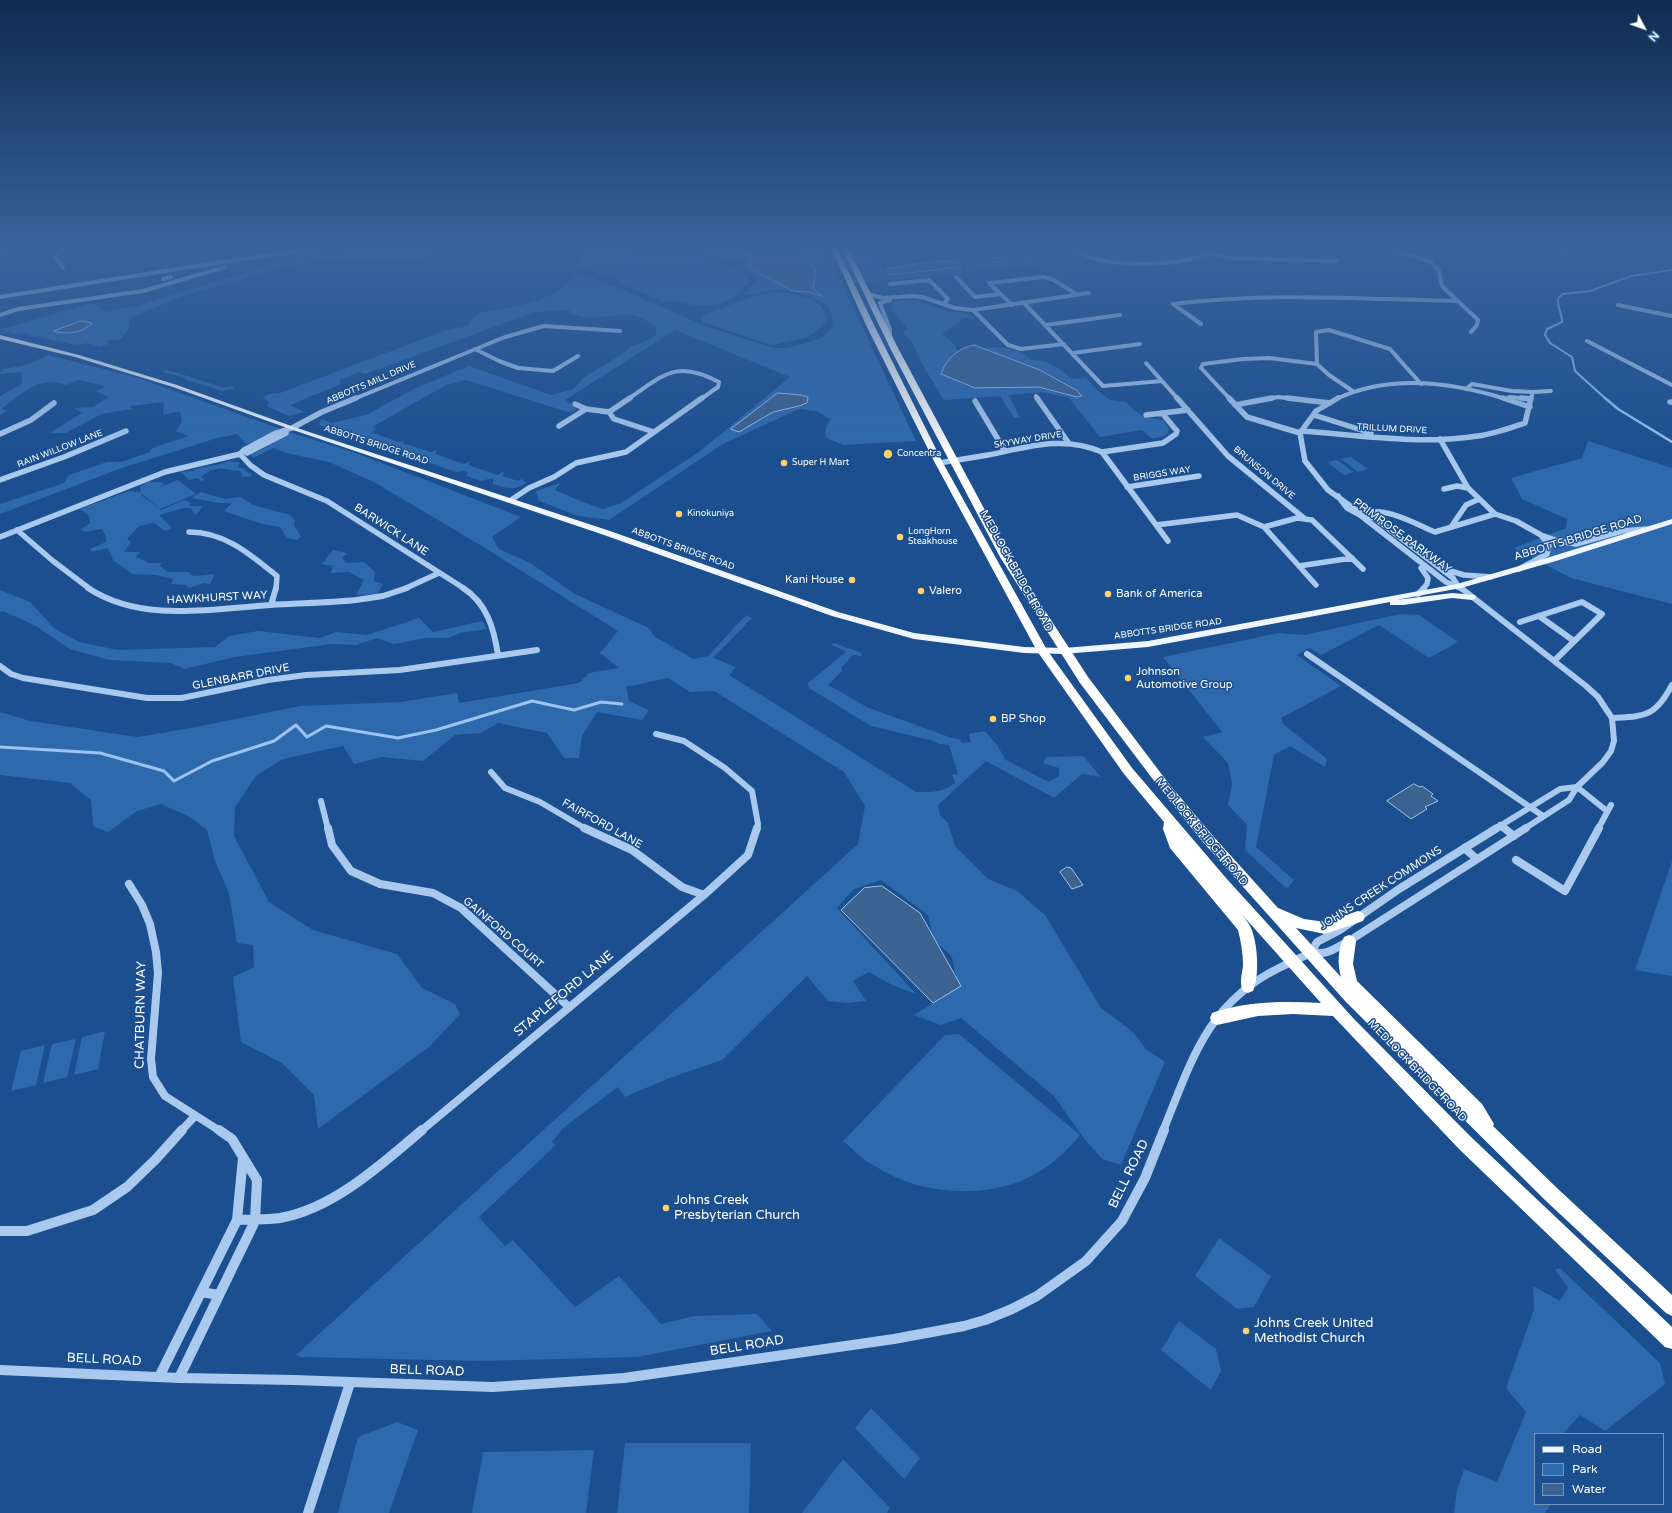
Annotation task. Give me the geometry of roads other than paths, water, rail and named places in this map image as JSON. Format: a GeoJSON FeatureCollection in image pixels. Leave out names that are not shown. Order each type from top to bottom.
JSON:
{"type":"FeatureCollection","features":[{"type":"Feature","properties":{"kind":"highway","name":"MEDLOCK BRIDGE ROAD"},"geometry":{"type":"LineString","coordinates":[[867,319],[939,463],[1042,651],[1128,771],[1196,853],[1336,1010],[1465,1143],[1672,1340]]}},
{"type":"Feature","properties":{"kind":"highway","name":"MEDLOCK BRIDGE ROAD"},"geometry":{"type":"LineString","coordinates":[[880,319],[1005,557],[1064,651],[1103,706],[1166,787],[1208,839],[1351,998],[1634,1274],[1672,1307]]}},
{"type":"Feature","properties":{"kind":"highway"},"geometry":{"type":"LineString","coordinates":[[1170,820],[1169,830],[1175,844],[1244,928],[1249,945],[1250,965],[1248,987]]}},
{"type":"Feature","properties":{"kind":"highway"},"geometry":{"type":"LineString","coordinates":[[1273,911],[1302,924],[1325,928],[1358,917]]}},
{"type":"Feature","properties":{"kind":"highway"},"geometry":{"type":"LineString","coordinates":[[1349,941],[1346,953],[1345,968],[1352,985],[1476,1109],[1498,1143]]}},
{"type":"Feature","properties":{"kind":"highway"},"geometry":{"type":"LineString","coordinates":[[1217,1018],[1258,1010],[1293,1008],[1336,1010]]}},
{"type":"Feature","properties":{"kind":"main road","name":"ABBOTTS BRIDGE ROAD"},"geometry":{"type":"LineString","coordinates":[[0,336],[128,370],[292,428],[511,500],[835,614],[914,636],[947,641],[1042,651],[1064,651],[1148,644],[1458,586],[1519,569],[1672,521]]}},
{"type":"Feature","properties":{"kind":"main road","name":"ABBOTTS BRIDGE ROAD"},"geometry":{"type":"LineString","coordinates":[[1377,602],[1413,603],[1457,594],[1472,597]]}},
{"type":"Feature","properties":{"kind":"street","name":"MEDLOCK BRIDGE ROAD"},"geometry":{"type":"LineString","coordinates":[[885,319],[891,329],[890,340]]}},
{"type":"Feature","properties":{"kind":"street"},"geometry":{"type":"LineString","coordinates":[[981,319],[1008,346],[1022,349],[1064,344]]}},
{"type":"Feature","properties":{"kind":"street"},"geometry":{"type":"LineString","coordinates":[[1040,319],[1103,386],[1162,381]]}},
{"type":"Feature","properties":{"kind":"street"},"geometry":{"type":"LineString","coordinates":[[1046,325],[1093,319]]}},
{"type":"Feature","properties":{"kind":"street"},"geometry":{"type":"LineString","coordinates":[[1193,319],[1201,324]]}},
{"type":"Feature","properties":{"kind":"street"},"geometry":{"type":"LineString","coordinates":[[1471,332],[1477,325],[1478,320],[1476,319]]}},
{"type":"Feature","properties":{"kind":"street","name":"ABBOTTS MILL DRIVE"},"geometry":{"type":"LineString","coordinates":[[292,428],[322,412],[505,337],[544,326],[620,331]]}},
{"type":"Feature","properties":{"kind":"street"},"geometry":{"type":"LineString","coordinates":[[1354,392],[1329,375],[1317,364],[1316,332],[1329,330],[1390,349],[1421,384]]}},
{"type":"Feature","properties":{"kind":"street"},"geometry":{"type":"LineString","coordinates":[[1587,341],[1672,384]]}},
{"type":"Feature","properties":{"kind":"street"},"geometry":{"type":"LineString","coordinates":[[1073,353],[1140,344]]}},
{"type":"Feature","properties":{"kind":"street"},"geometry":{"type":"LineString","coordinates":[[475,349],[509,364],[525,369],[541,368],[553,372],[578,356]]}},
{"type":"Feature","properties":{"kind":"street","name":"TRILLUM DRIVE"},"geometry":{"type":"LineString","coordinates":[[1317,364],[1269,358],[1243,359],[1203,364],[1201,368],[1247,417],[1301,432],[1421,440],[1472,437],[1499,432],[1525,424],[1533,392]]}},
{"type":"Feature","properties":{"kind":"street","name":"BRUNSON DRIVE"},"geometry":{"type":"LineString","coordinates":[[1146,363],[1228,456],[1305,519],[1312,520],[1363,569]]}},
{"type":"Feature","properties":{"kind":"street"},"geometry":{"type":"LineString","coordinates":[[511,500],[529,488],[554,477],[576,463],[626,452],[718,387],[719,382],[697,372],[682,369],[667,373],[609,412],[586,409],[575,404]]}},
{"type":"Feature","properties":{"kind":"street"},"geometry":{"type":"LineString","coordinates":[[1636,372],[1646,370]]}},
{"type":"Feature","properties":{"kind":"street"},"geometry":{"type":"LineString","coordinates":[[1301,432],[1322,406],[1354,392],[1379,386],[1421,384],[1448,385],[1496,396],[1530,407]]}},
{"type":"Feature","properties":{"kind":"street"},"geometry":{"type":"LineString","coordinates":[[1466,389],[1472,384],[1512,391],[1551,391]]}},
{"type":"Feature","properties":{"kind":"street"},"geometry":{"type":"LineString","coordinates":[[1036,396],[1068,442]]}},
{"type":"Feature","properties":{"kind":"street"},"geometry":{"type":"LineString","coordinates":[[1496,396],[1531,399]]}},
{"type":"Feature","properties":{"kind":"street"},"geometry":{"type":"LineString","coordinates":[[1235,405],[1278,397],[1330,403]]}},
{"type":"Feature","properties":{"kind":"street"},"geometry":{"type":"LineString","coordinates":[[975,401],[1005,451]]}},
{"type":"Feature","properties":{"kind":"street"},"geometry":{"type":"LineString","coordinates":[[0,434],[31,420],[54,403]]}},
{"type":"Feature","properties":{"kind":"street"},"geometry":{"type":"LineString","coordinates":[[559,426],[586,409]]}},
{"type":"Feature","properties":{"kind":"street"},"geometry":{"type":"LineString","coordinates":[[1146,415],[1188,410]]}},
{"type":"Feature","properties":{"kind":"street"},"geometry":{"type":"LineString","coordinates":[[609,412],[614,418],[654,432]]}},
{"type":"Feature","properties":{"kind":"street"},"geometry":{"type":"LineString","coordinates":[[1162,413],[1177,431],[1176,434],[1167,442],[1102,452],[1168,541]]}},
{"type":"Feature","properties":{"kind":"street"},"geometry":{"type":"LineString","coordinates":[[1314,415],[1383,437]]}},
{"type":"Feature","properties":{"kind":"street"},"geometry":{"type":"LineString","coordinates":[[0,537],[165,472],[240,454],[244,450],[276,433],[292,428]]}},
{"type":"Feature","properties":{"kind":"street","name":"RAIN WILLOW LANE"},"geometry":{"type":"LineString","coordinates":[[0,480],[92,447],[126,431]]}},
{"type":"Feature","properties":{"kind":"street","name":"PRIMROSE PARKWAY"},"geometry":{"type":"LineString","coordinates":[[1301,432],[1305,461],[1328,490],[1352,502],[1362,510],[1363,514],[1379,531],[1446,582],[1458,586]]}},
{"type":"Feature","properties":{"kind":"street"},"geometry":{"type":"LineString","coordinates":[[1440,439],[1468,488],[1495,514],[1516,521],[1541,535],[1576,544],[1622,532],[1647,529]]}},
{"type":"Feature","properties":{"kind":"street","name":"SKYWAY DRIVE"},"geometry":{"type":"LineString","coordinates":[[939,463],[1005,451],[1068,442],[1082,443],[1102,452]]}},
{"type":"Feature","properties":{"kind":"street","name":"BARWICK LANE"},"geometry":{"type":"LineString","coordinates":[[240,454],[250,465],[261,473],[327,501],[470,593],[482,604],[494,630],[498,655]]}},
{"type":"Feature","properties":{"kind":"street","name":"BRIGGS WAY"},"geometry":{"type":"LineString","coordinates":[[1127,487],[1199,476]]}},
{"type":"Feature","properties":{"kind":"street"},"geometry":{"type":"LineString","coordinates":[[1444,489],[1457,486],[1468,488]]}},
{"type":"Feature","properties":{"kind":"street","name":"PRIMROSE PARKWAY"},"geometry":{"type":"LineString","coordinates":[[1338,496],[1343,506],[1354,514],[1363,514],[1376,519],[1453,578],[1458,586]]}},
{"type":"Feature","properties":{"kind":"street"},"geometry":{"type":"LineString","coordinates":[[1451,527],[1466,506],[1480,499]]}},
{"type":"Feature","properties":{"kind":"street"},"geometry":{"type":"LineString","coordinates":[[1363,514],[1369,512],[1401,518],[1435,532],[1495,514]]}},
{"type":"Feature","properties":{"kind":"street"},"geometry":{"type":"LineString","coordinates":[[1156,525],[1237,515],[1264,527],[1316,585]]}},
{"type":"Feature","properties":{"kind":"street"},"geometry":{"type":"LineString","coordinates":[[1264,527],[1297,518],[1305,519]]}},
{"type":"Feature","properties":{"kind":"street"},"geometry":{"type":"LineString","coordinates":[[1379,531],[1388,528]]}},
{"type":"Feature","properties":{"kind":"street","name":"HAWKHURST WAY"},"geometry":{"type":"LineString","coordinates":[[17,530],[45,556],[98,594],[126,606],[160,611],[354,600],[383,596],[402,590],[439,572]]}},
{"type":"Feature","properties":{"kind":"street"},"geometry":{"type":"LineString","coordinates":[[189,532],[220,536],[238,546],[277,576],[277,585],[271,605]]}},
{"type":"Feature","properties":{"kind":"street"},"geometry":{"type":"LineString","coordinates":[[1519,569],[1547,554],[1549,546],[1541,535]]}},
{"type":"Feature","properties":{"kind":"street"},"geometry":{"type":"LineString","coordinates":[[1406,552],[1410,559],[1426,573],[1429,580],[1426,586],[1418,594]]}},
{"type":"Feature","properties":{"kind":"street"},"geometry":{"type":"LineString","coordinates":[[1299,566],[1352,558]]}},
{"type":"Feature","properties":{"kind":"street","name":"ABBOTTS BRIDGE ROAD"},"geometry":{"type":"LineString","coordinates":[[1434,564],[1454,573],[1491,577]]}},
{"type":"Feature","properties":{"kind":"street"},"geometry":{"type":"LineString","coordinates":[[1311,953],[1326,952],[1349,941],[1569,800],[1577,787],[1604,762],[1612,751],[1614,741],[1612,718],[1598,697],[1458,586]]}},
{"type":"Feature","properties":{"kind":"street"},"geometry":{"type":"LineString","coordinates":[[1520,622],[1582,602],[1602,614],[1554,661]]}},
{"type":"Feature","properties":{"kind":"street"},"geometry":{"type":"LineString","coordinates":[[1539,616],[1574,641]]}},
{"type":"Feature","properties":{"kind":"street","name":"GLENBARR DRIVE"},"geometry":{"type":"LineString","coordinates":[[0,666],[11,674],[23,678],[147,698],[182,698],[268,680],[306,675],[400,670],[537,650]]}},
{"type":"Feature","properties":{"kind":"street"},"geometry":{"type":"LineString","coordinates":[[1307,654],[1543,816]]}},
{"type":"Feature","properties":{"kind":"street"},"geometry":{"type":"LineString","coordinates":[[1612,718],[1635,716],[1654,712],[1663,703],[1672,685]]}},
{"type":"Feature","properties":{"kind":"street","name":"STAPLEFORD LANE"},"geometry":{"type":"LineString","coordinates":[[237,1220],[255,1221],[280,1218],[313,1208],[364,1179],[704,895],[748,855],[758,824],[752,792],[725,768],[684,741],[656,734]]}},
{"type":"Feature","properties":{"kind":"street","name":"FAIRFORD LANE"},"geometry":{"type":"LineString","coordinates":[[491,772],[505,788],[540,802],[582,827],[632,850],[682,887],[704,895]]}},
{"type":"Feature","properties":{"kind":"street"},"geometry":{"type":"LineString","coordinates":[[1516,860],[1566,891],[1609,808],[1577,787]]}},
{"type":"Feature","properties":{"kind":"street","name":"JOHNS CREEK COMMONS"},"geometry":{"type":"LineString","coordinates":[[1311,953],[1317,942],[1340,930],[1399,889],[1500,825],[1560,789],[1577,787]]}},
{"type":"Feature","properties":{"kind":"street","name":"GAINFORD COURT"},"geometry":{"type":"LineString","coordinates":[[321,801],[332,845],[351,871],[380,884],[433,893],[461,908],[569,1007]]}},
{"type":"Feature","properties":{"kind":"street"},"geometry":{"type":"LineString","coordinates":[[1500,825],[1514,836]]}},
{"type":"Feature","properties":{"kind":"street"},"geometry":{"type":"LineString","coordinates":[[1464,848],[1477,859]]}},
{"type":"Feature","properties":{"kind":"street","name":"CHATBURN WAY"},"geometry":{"type":"LineString","coordinates":[[129,884],[142,905],[150,924],[156,952],[158,973],[151,1059],[153,1077],[165,1096],[232,1139],[257,1180],[255,1221],[179,1378]]}},
{"type":"Feature","properties":{"kind":"street","name":"BELL ROAD"},"geometry":{"type":"LineString","coordinates":[[0,1370],[179,1378],[493,1386],[624,1378],[894,1339],[964,1326],[985,1320],[1012,1309],[1037,1296],[1086,1261],[1122,1221],[1145,1178],[1192,1059],[1208,1029],[1234,998],[1248,987],[1263,977],[1311,953]]}},
{"type":"Feature","properties":{"kind":"street"},"geometry":{"type":"LineString","coordinates":[[0,1231],[27,1232],[93,1210],[127,1187],[156,1159],[195,1116]]}},
{"type":"Feature","properties":{"kind":"street"},"geometry":{"type":"LineString","coordinates":[[159,1377],[237,1220],[243,1158]]}},
{"type":"Feature","properties":{"kind":"street"},"geometry":{"type":"LineString","coordinates":[[201,1292],[219,1295]]}},
{"type":"Feature","properties":{"kind":"street"},"geometry":{"type":"LineString","coordinates":[[308,1513],[350,1383]]}},
{"type":"Feature","properties":{"kind":"water"},"geometry":{"type":"Polygon","coordinates":[[[81,321],[92,323],[79,331],[64,333],[54,331],[81,321]]]}},
{"type":"Feature","properties":{"kind":"water"},"geometry":{"type":"Polygon","coordinates":[[[974,345],[1040,370],[1076,390],[1082,396],[1077,397],[1039,387],[975,388],[941,374],[949,359],[953,355],[963,348],[974,345]]]}},
{"type":"Feature","properties":{"kind":"water"},"geometry":{"type":"Polygon","coordinates":[[[778,393],[808,397],[807,403],[773,412],[739,432],[731,429],[778,393]]]}},
{"type":"Feature","properties":{"kind":"water"},"geometry":{"type":"Polygon","coordinates":[[[1414,784],[1420,787],[1422,786],[1433,794],[1431,796],[1438,801],[1425,807],[1427,809],[1411,819],[1387,801],[1414,784]]]}},
{"type":"Feature","properties":{"kind":"water"},"geometry":{"type":"Polygon","coordinates":[[[1067,867],[1071,868],[1083,885],[1072,889],[1060,872],[1067,867]]]}},
{"type":"Feature","properties":{"kind":"water"},"geometry":{"type":"Polygon","coordinates":[[[882,886],[920,913],[961,986],[933,1003],[841,910],[864,888],[882,886]]]}},
{"type":"Feature","properties":{"kind":"waterway"},"geometry":{"type":"LineString","coordinates":[[1561,319],[1562,322],[1547,329],[1545,335],[1550,343],[1572,357],[1575,371],[1606,399]]}},
{"type":"Feature","properties":{"kind":"waterway"},"geometry":{"type":"LineString","coordinates":[[1605,398],[1618,409],[1672,442]]}},
{"type":"Feature","properties":{"kind":"waterway"},"geometry":{"type":"LineString","coordinates":[[0,747],[100,753],[164,771],[174,781],[212,761],[274,741],[296,725],[307,737],[326,726],[398,738],[436,730],[532,701],[574,710],[601,702],[622,704]]}},
{"type":"Feature","properties":{"kind":"place","name":"Concentra"},"geometry":{"type":"Point","coordinates":[888,454]}},
{"type":"Feature","properties":{"kind":"place","name":"Super H Mart"},"geometry":{"type":"Point","coordinates":[784,463]}},
{"type":"Feature","properties":{"kind":"place","name":"Kinokuniya"},"geometry":{"type":"Point","coordinates":[679,514]}},
{"type":"Feature","properties":{"kind":"place","name":"LongHorn Steakhouse"},"geometry":{"type":"Point","coordinates":[900,537]}},
{"type":"Feature","properties":{"kind":"place","name":"Kani House"},"geometry":{"type":"Point","coordinates":[852,580]}},
{"type":"Feature","properties":{"kind":"place","name":"Valero"},"geometry":{"type":"Point","coordinates":[921,591]}},
{"type":"Feature","properties":{"kind":"place","name":"Bank of America"},"geometry":{"type":"Point","coordinates":[1108,594]}},
{"type":"Feature","properties":{"kind":"place","name":"Johnson Automotive Group"},"geometry":{"type":"Point","coordinates":[1128,678]}},
{"type":"Feature","properties":{"kind":"place","name":"BP Shop"},"geometry":{"type":"Point","coordinates":[993,719]}},
{"type":"Feature","properties":{"kind":"place","name":"Johns Creek Presbyterian Church"},"geometry":{"type":"Point","coordinates":[666,1208]}},
{"type":"Feature","properties":{"kind":"place","name":"Johns Creek United Methodist Church"},"geometry":{"type":"Point","coordinates":[1246,1331]}}]}
